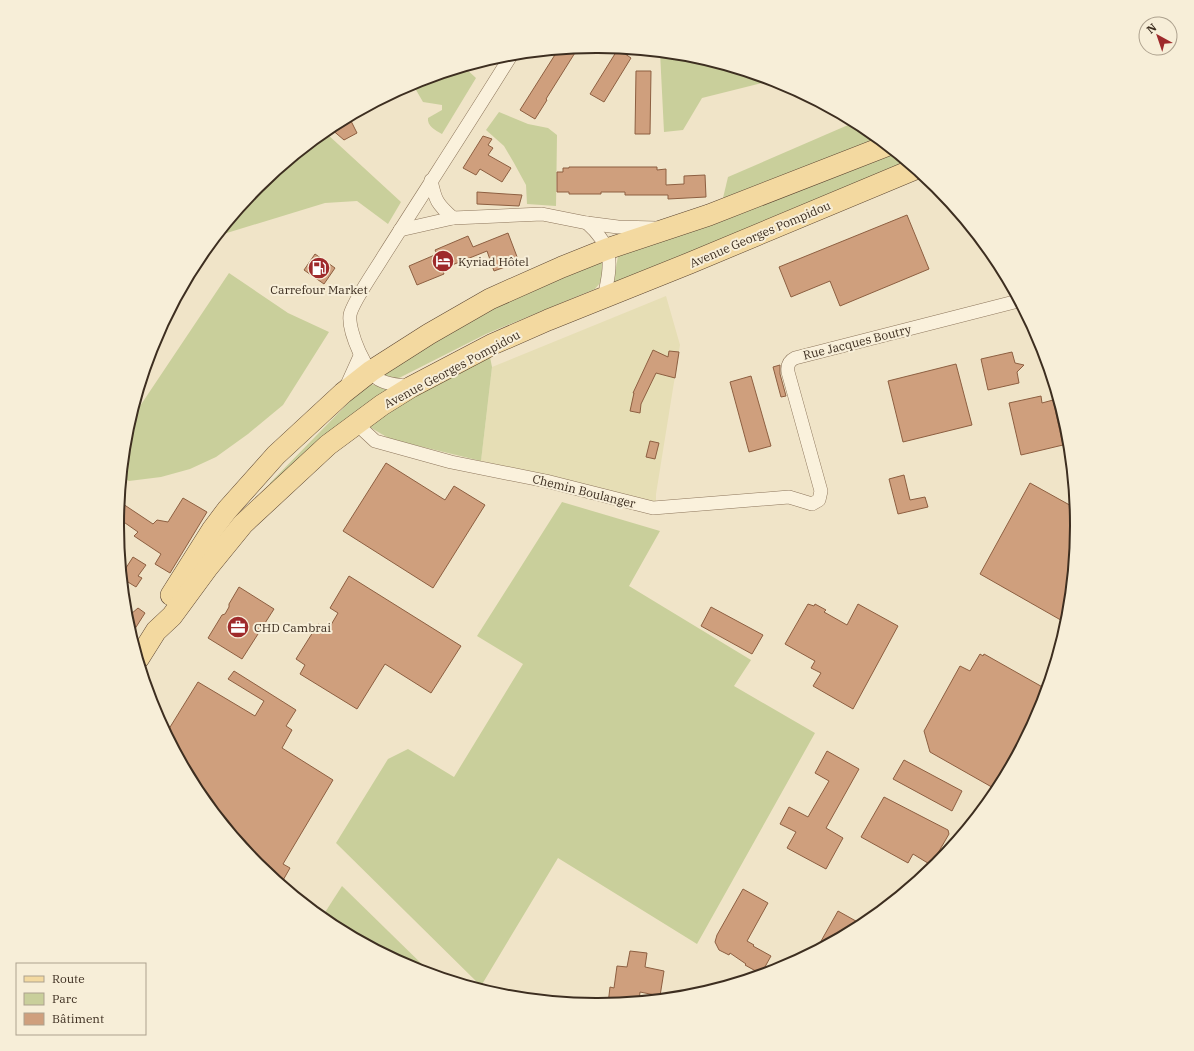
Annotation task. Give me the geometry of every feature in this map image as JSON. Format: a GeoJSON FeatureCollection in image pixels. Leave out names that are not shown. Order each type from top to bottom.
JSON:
{"type":"FeatureCollection","features":[{"type":"Feature","properties":{"kind":"main road"},"geometry":{"type":"LineString","coordinates":[[258,508],[264,485],[318,430],[343,393],[366,364],[429,334],[490,299],[607,248],[709,215],[881,148]]}},
{"type":"Feature","properties":{"kind":"main road","name":"Avenue Georges Pompidou"},"geometry":{"type":"LineString","coordinates":[[156,631],[172,616],[208,567],[258,508],[328,445],[357,422],[411,387],[493,344],[548,320],[712,254],[910,171]]}},
{"type":"Feature","properties":{"kind":"main road"},"geometry":{"type":"LineString","coordinates":[[142,652],[156,631],[163,608],[212,530],[227,510],[276,456],[343,393]]}},
{"type":"Feature","properties":{"kind":"street"},"geometry":{"type":"LineString","coordinates":[[411,387],[381,381],[366,364],[351,327],[350,313],[431,180],[450,154],[507,62]]}},
{"type":"Feature","properties":{"kind":"street"},"geometry":{"type":"LineString","coordinates":[[431,180],[434,194],[439,204],[453,218]]}},
{"type":"Feature","properties":{"kind":"street"},"geometry":{"type":"LineString","coordinates":[[400,230],[453,218],[542,214],[587,223],[618,227],[667,228]]}},
{"type":"Feature","properties":{"kind":"street"},"geometry":{"type":"LineString","coordinates":[[587,223],[596,232],[607,248],[610,264],[604,298]]}},
{"type":"Feature","properties":{"kind":"street","name":"Rue Jacques Boutry"},"geometry":{"type":"LineString","coordinates":[[820,500],[820,486],[788,372],[788,367],[791,360],[1013,302]]}},
{"type":"Feature","properties":{"kind":"street","name":"Chemin Boulanger"},"geometry":{"type":"LineString","coordinates":[[357,422],[361,428],[375,441],[451,462],[546,481],[653,508],[788,497],[812,504],[820,500]]}},
{"type":"Feature","properties":{"kind":"shaded area"},"geometry":{"type":"Polygon","coordinates":[[[666,296],[680,345],[656,494],[656,503],[481,461],[492,367],[666,296]]]}},
{"type":"Feature","properties":{"kind":"green space"},"geometry":{"type":"Polygon","coordinates":[[[660,57],[719,69],[762,83],[702,98],[683,130],[664,132],[660,57]]]}},
{"type":"Feature","properties":{"kind":"green space"},"geometry":{"type":"Polygon","coordinates":[[[468,71],[476,78],[442,134],[430,126],[428,118],[442,110],[442,105],[423,102],[416,89],[468,71]]]}},
{"type":"Feature","properties":{"kind":"green space"},"geometry":{"type":"Polygon","coordinates":[[[499,112],[528,124],[548,128],[557,135],[556,206],[527,204],[526,185],[514,163],[504,146],[486,130],[499,112]]]}},
{"type":"Feature","properties":{"kind":"green space"},"geometry":{"type":"Polygon","coordinates":[[[848,125],[871,141],[723,198],[728,177],[848,125]]]}},
{"type":"Feature","properties":{"kind":"green space"},"geometry":{"type":"Polygon","coordinates":[[[330,136],[401,202],[388,224],[357,201],[325,203],[226,233],[263,191],[285,170],[330,136]]]}},
{"type":"Feature","properties":{"kind":"green space"},"geometry":{"type":"Polygon","coordinates":[[[886,152],[905,167],[613,284],[618,256],[886,152]]]}},
{"type":"Feature","properties":{"kind":"green space"},"geometry":{"type":"Polygon","coordinates":[[[603,258],[605,277],[595,289],[486,334],[399,378],[395,379],[385,377],[384,372],[479,313],[603,258]]]}},
{"type":"Feature","properties":{"kind":"green space"},"geometry":{"type":"Polygon","coordinates":[[[229,273],[288,313],[329,332],[283,405],[248,434],[216,457],[190,469],[161,477],[127,480],[134,433],[140,405],[229,273]]]}},
{"type":"Feature","properties":{"kind":"green space"},"geometry":{"type":"Polygon","coordinates":[[[490,357],[492,367],[481,461],[390,439],[368,426],[394,406],[490,357]]]}},
{"type":"Feature","properties":{"kind":"green space"},"geometry":{"type":"Polygon","coordinates":[[[370,384],[394,390],[271,486],[270,483],[358,393],[370,384]]]}},
{"type":"Feature","properties":{"kind":"green space"},"geometry":{"type":"Polygon","coordinates":[[[562,502],[660,531],[629,586],[751,660],[734,686],[815,733],[697,944],[558,858],[482,984],[478,983],[336,843],[388,759],[408,749],[454,777],[523,664],[477,636],[562,502]]]}},
{"type":"Feature","properties":{"kind":"green space"},"geometry":{"type":"Polygon","coordinates":[[[342,886],[422,964],[361,935],[325,912],[342,886]]]}},
{"type":"Feature","properties":{"kind":"building"},"geometry":{"type":"Polygon","coordinates":[[[574,54],[535,119],[520,110],[555,55],[574,54]]]}},
{"type":"Feature","properties":{"kind":"building"},"geometry":{"type":"Polygon","coordinates":[[[615,54],[625,54],[631,58],[604,102],[590,94],[615,54]]]}},
{"type":"Feature","properties":{"kind":"building"},"geometry":{"type":"Polygon","coordinates":[[[636,71],[651,71],[650,134],[635,134],[636,71]]]}},
{"type":"Feature","properties":{"kind":"building"},"geometry":{"type":"Polygon","coordinates":[[[351,122],[357,133],[344,140],[335,132],[351,122]]]}},
{"type":"Feature","properties":{"kind":"building"},"geometry":{"type":"Polygon","coordinates":[[[483,136],[492,139],[488,145],[493,148],[488,155],[511,168],[502,182],[480,169],[476,175],[463,168],[483,136]]]}},
{"type":"Feature","properties":{"kind":"building"},"geometry":{"type":"Polygon","coordinates":[[[657,167],[657,170],[666,169],[666,185],[684,184],[684,176],[705,175],[706,197],[668,199],[668,195],[625,195],[625,192],[569,194],[569,192],[557,192],[557,172],[563,172],[563,168],[657,167]]]}},
{"type":"Feature","properties":{"kind":"building"},"geometry":{"type":"Polygon","coordinates":[[[477,192],[522,195],[519,206],[477,204],[477,192]]]}},
{"type":"Feature","properties":{"kind":"building"},"geometry":{"type":"Polygon","coordinates":[[[907,215],[929,269],[840,306],[830,281],[791,297],[779,267],[907,215]]]}},
{"type":"Feature","properties":{"kind":"building"},"geometry":{"type":"Polygon","coordinates":[[[508,233],[519,262],[494,271],[487,251],[442,269],[444,274],[417,285],[409,266],[437,254],[435,250],[468,236],[473,247],[508,233]]]}},
{"type":"Feature","properties":{"kind":"building"},"geometry":{"type":"Polygon","coordinates":[[[315,254],[335,268],[324,284],[304,270],[315,254]]]}},
{"type":"Feature","properties":{"kind":"building"},"geometry":{"type":"Polygon","coordinates":[[[653,350],[668,357],[669,351],[679,352],[675,378],[656,373],[641,404],[640,413],[630,411],[633,393],[653,350]]]}},
{"type":"Feature","properties":{"kind":"building"},"geometry":{"type":"Polygon","coordinates":[[[1012,352],[1015,363],[1024,365],[1017,372],[1019,383],[988,390],[981,359],[1012,352]]]}},
{"type":"Feature","properties":{"kind":"building"},"geometry":{"type":"Polygon","coordinates":[[[956,364],[972,425],[903,442],[888,381],[956,364]]]}},
{"type":"Feature","properties":{"kind":"building"},"geometry":{"type":"Polygon","coordinates":[[[780,365],[780,374],[786,396],[781,397],[773,367],[780,365]]]}},
{"type":"Feature","properties":{"kind":"building"},"geometry":{"type":"Polygon","coordinates":[[[751,376],[771,446],[749,452],[730,382],[751,376]]]}},
{"type":"Feature","properties":{"kind":"building"},"geometry":{"type":"Polygon","coordinates":[[[1041,396],[1042,403],[1052,400],[1062,445],[1021,455],[1009,403],[1041,396]]]}},
{"type":"Feature","properties":{"kind":"building"},"geometry":{"type":"Polygon","coordinates":[[[650,441],[659,443],[655,459],[646,457],[650,441]]]}},
{"type":"Feature","properties":{"kind":"building"},"geometry":{"type":"Polygon","coordinates":[[[386,463],[445,500],[454,486],[485,505],[433,588],[343,531],[386,463]]]}},
{"type":"Feature","properties":{"kind":"building"},"geometry":{"type":"Polygon","coordinates":[[[904,475],[910,500],[925,497],[928,507],[898,514],[889,479],[904,475]]]}},
{"type":"Feature","properties":{"kind":"building"},"geometry":{"type":"Polygon","coordinates":[[[1030,483],[1069,504],[1070,526],[1068,556],[1060,619],[980,574],[1030,483]]]}},
{"type":"Feature","properties":{"kind":"building"},"geometry":{"type":"Polygon","coordinates":[[[183,498],[207,512],[170,573],[155,564],[161,554],[134,536],[138,532],[124,522],[125,506],[153,524],[157,520],[168,522],[183,498]]]}},
{"type":"Feature","properties":{"kind":"building"},"geometry":{"type":"Polygon","coordinates":[[[133,557],[146,565],[138,576],[142,578],[136,587],[129,582],[127,566],[133,557]]]}},
{"type":"Feature","properties":{"kind":"building"},"geometry":{"type":"Polygon","coordinates":[[[349,576],[461,646],[431,693],[385,664],[357,709],[300,674],[305,665],[296,659],[318,624],[328,630],[338,613],[330,608],[349,576]]]}},
{"type":"Feature","properties":{"kind":"building","name":"CHD Cambrai"},"geometry":{"type":"Polygon","coordinates":[[[239,587],[274,609],[242,659],[208,638],[222,615],[225,614],[239,587]]]}},
{"type":"Feature","properties":{"kind":"building"},"geometry":{"type":"Polygon","coordinates":[[[808,604],[814,606],[815,604],[826,610],[824,612],[847,625],[858,604],[898,626],[853,709],[813,686],[821,673],[811,668],[815,661],[785,644],[808,604]]]}},
{"type":"Feature","properties":{"kind":"building"},"geometry":{"type":"Polygon","coordinates":[[[711,607],[763,635],[752,654],[701,626],[711,607]]]}},
{"type":"Feature","properties":{"kind":"building"},"geometry":{"type":"Polygon","coordinates":[[[138,608],[145,613],[136,627],[134,618],[133,612],[138,608]]]}},
{"type":"Feature","properties":{"kind":"building"},"geometry":{"type":"Polygon","coordinates":[[[980,654],[983,656],[984,654],[1041,686],[1034,706],[1021,734],[991,787],[930,752],[924,731],[960,666],[970,671],[980,654]]]}},
{"type":"Feature","properties":{"kind":"building"},"geometry":{"type":"Polygon","coordinates":[[[234,671],[296,710],[286,726],[292,730],[282,748],[333,780],[283,864],[290,868],[283,880],[263,860],[222,813],[188,762],[170,727],[198,682],[255,716],[264,701],[228,679],[234,671]]]}},
{"type":"Feature","properties":{"kind":"building"},"geometry":{"type":"Polygon","coordinates":[[[827,751],[859,769],[826,828],[843,838],[826,869],[787,848],[796,832],[780,824],[789,807],[808,817],[829,781],[815,773],[827,751]]]}},
{"type":"Feature","properties":{"kind":"building"},"geometry":{"type":"Polygon","coordinates":[[[904,760],[962,791],[952,811],[893,779],[904,760]]]}},
{"type":"Feature","properties":{"kind":"building"},"geometry":{"type":"Polygon","coordinates":[[[884,797],[948,830],[949,834],[939,851],[928,863],[913,854],[908,863],[861,837],[884,797]]]}},
{"type":"Feature","properties":{"kind":"building"},"geometry":{"type":"Polygon","coordinates":[[[743,889],[768,903],[747,941],[771,956],[765,967],[755,971],[730,953],[729,955],[719,950],[715,942],[717,935],[743,889]]]}},
{"type":"Feature","properties":{"kind":"building"},"geometry":{"type":"Polygon","coordinates":[[[838,911],[856,921],[833,935],[821,941],[838,911]]]}},
{"type":"Feature","properties":{"kind":"building"},"geometry":{"type":"Polygon","coordinates":[[[630,951],[647,953],[645,967],[664,971],[660,994],[653,995],[640,992],[640,996],[609,998],[610,987],[614,988],[617,966],[627,967],[630,951]]]}},
{"type":"Feature","properties":{"kind":"place","name":"Kyriad Hôtel"},"geometry":{"type":"Point","coordinates":[443,261]}},
{"type":"Feature","properties":{"kind":"place","name":"Carrefour Market"},"geometry":{"type":"Point","coordinates":[319,268]}},
{"type":"Feature","properties":{"kind":"place","name":"CHD Cambrai"},"geometry":{"type":"Point","coordinates":[238,627]}}]}
